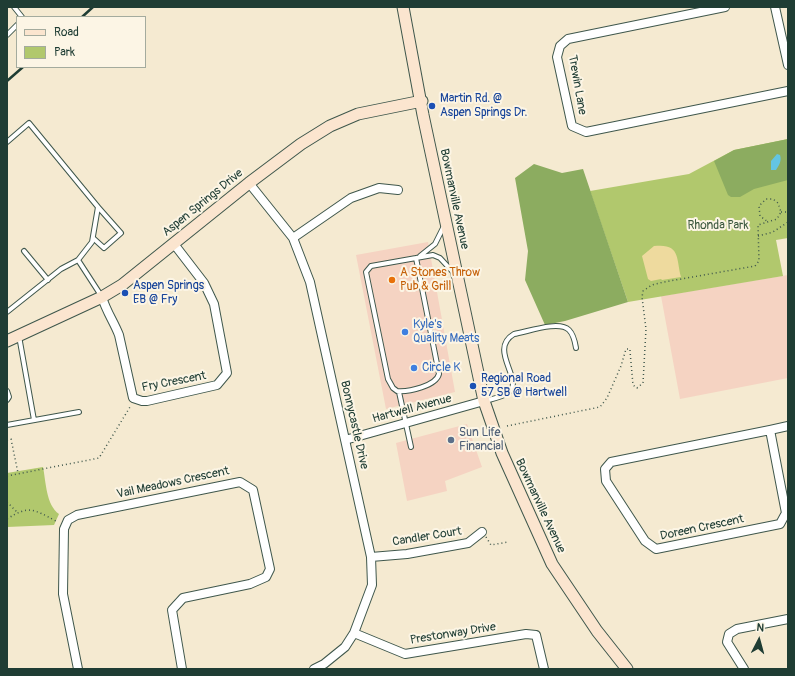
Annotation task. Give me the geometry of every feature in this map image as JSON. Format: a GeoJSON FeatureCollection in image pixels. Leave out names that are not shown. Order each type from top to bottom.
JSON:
{"type":"FeatureCollection","features":[{"type":"Feature","properties":{"kind":"main road","name":"Bowmanville Avenue"},"geometry":{"type":"LineString","coordinates":[[403,7],[445,218],[484,401],[502,453],[552,564],[597,631],[627,669]]}},
{"type":"Feature","properties":{"kind":"main road","name":"Aspen Springs Drive"},"geometry":{"type":"LineString","coordinates":[[7,341],[102,297],[122,284],[249,183],[301,144],[330,126],[358,114],[422,101]]}},
{"type":"Feature","properties":{"kind":"street","name":"Trewin Lane"},"geometry":{"type":"LineString","coordinates":[[725,7],[568,39],[560,46],[557,57],[572,126],[586,132],[788,91]]}},
{"type":"Feature","properties":{"kind":"street"},"geometry":{"type":"LineString","coordinates":[[775,7],[788,65]]}},
{"type":"Feature","properties":{"kind":"street","name":"Bonnycastle Drive"},"geometry":{"type":"LineString","coordinates":[[249,183],[293,238],[310,282],[371,557],[372,585],[354,633],[345,647],[324,664],[314,669]]}},
{"type":"Feature","properties":{"kind":"street"},"geometry":{"type":"LineString","coordinates":[[293,238],[352,198],[379,188],[398,190]]}},
{"type":"Feature","properties":{"kind":"street","name":"Fry Crescent"},"geometry":{"type":"LineString","coordinates":[[102,297],[106,310],[116,326],[119,335],[133,398],[142,402],[218,385],[227,373],[214,304],[204,283],[174,244]]}},
{"type":"Feature","properties":{"kind":"street","name":"Hartwell Avenue"},"geometry":{"type":"LineString","coordinates":[[345,440],[484,401]]}},
{"type":"Feature","properties":{"kind":"street","name":"Doreen Crescent"},"geometry":{"type":"LineString","coordinates":[[770,430],[786,513],[780,524],[656,549],[645,541],[606,481],[605,469],[611,462],[788,426]]}},
{"type":"Feature","properties":{"kind":"street","name":"Vail Meadows Crescent"},"geometry":{"type":"LineString","coordinates":[[78,669],[63,594],[64,529],[68,520],[77,515],[240,482],[253,490],[270,569],[266,578],[250,584],[183,598],[172,610],[182,669]]}},
{"type":"Feature","properties":{"kind":"street","name":"Candler Court"},"geometry":{"type":"LineString","coordinates":[[371,557],[407,554],[468,543],[482,532]]}},
{"type":"Feature","properties":{"kind":"street"},"geometry":{"type":"LineString","coordinates":[[744,669],[727,642],[729,634],[737,629],[788,619]]}},
{"type":"Feature","properties":{"kind":"street","name":"Prestonway Drive"},"geometry":{"type":"LineString","coordinates":[[354,633],[405,654],[526,634],[536,634],[544,669]]}},
{"type":"Feature","properties":{"kind":"lane"},"geometry":{"type":"LineString","coordinates":[[14,7],[21,16]]}},
{"type":"Feature","properties":{"kind":"lane"},"geometry":{"type":"LineString","coordinates":[[7,35],[16,26]]}},
{"type":"Feature","properties":{"kind":"lane"},"geometry":{"type":"LineString","coordinates":[[7,142],[29,123],[121,233],[104,248],[92,238]]}},
{"type":"Feature","properties":{"kind":"lane"},"geometry":{"type":"LineString","coordinates":[[7,312],[61,269],[78,260],[92,242],[98,207]]}},
{"type":"Feature","properties":{"kind":"lane"},"geometry":{"type":"LineString","coordinates":[[418,257],[438,241],[443,231],[445,218]]}},
{"type":"Feature","properties":{"kind":"lane"},"geometry":{"type":"LineString","coordinates":[[24,251],[48,280]]}},
{"type":"Feature","properties":{"kind":"lane"},"geometry":{"type":"LineString","coordinates":[[411,447],[407,423],[399,392],[395,390],[388,379],[366,272],[371,266],[418,257],[437,256],[449,266],[458,277]]}},
{"type":"Feature","properties":{"kind":"lane"},"geometry":{"type":"LineString","coordinates":[[399,392],[432,384],[438,378],[439,374],[418,257]]}},
{"type":"Feature","properties":{"kind":"lane"},"geometry":{"type":"LineString","coordinates":[[78,260],[102,297]]}},
{"type":"Feature","properties":{"kind":"lane"},"geometry":{"type":"LineString","coordinates":[[484,401],[507,394],[512,388],[513,381],[504,353],[506,342],[509,337],[514,334],[559,326],[569,330],[574,339],[576,348]]}},
{"type":"Feature","properties":{"kind":"lane"},"geometry":{"type":"LineString","coordinates":[[19,336],[34,420]]}},
{"type":"Feature","properties":{"kind":"lane"},"geometry":{"type":"LineString","coordinates":[[7,391],[9,397],[7,400]]}},
{"type":"Feature","properties":{"kind":"lane"},"geometry":{"type":"LineString","coordinates":[[7,425],[79,412]]}},
{"type":"Feature","properties":{"kind":"path"},"geometry":{"type":"LineString","coordinates":[[507,426],[600,407],[607,398],[612,382],[621,366],[626,349],[630,349],[633,385],[637,388],[640,387],[643,378],[646,338],[642,297],[643,291],[658,284],[755,266],[759,261],[758,225],[776,220],[781,212],[780,205],[776,200],[769,199],[763,201],[759,206],[758,213],[762,219],[768,222]]}},
{"type":"Feature","properties":{"kind":"path"},"geometry":{"type":"LineString","coordinates":[[781,212],[788,212]]}},
{"type":"Feature","properties":{"kind":"path"},"geometry":{"type":"LineString","coordinates":[[758,236],[773,232],[788,222]]}},
{"type":"Feature","properties":{"kind":"path"},"geometry":{"type":"LineString","coordinates":[[7,476],[99,458],[130,407]]}},
{"type":"Feature","properties":{"kind":"path"},"geometry":{"type":"LineString","coordinates":[[7,440],[11,439],[18,473]]}},
{"type":"Feature","properties":{"kind":"path"},"geometry":{"type":"LineString","coordinates":[[7,501],[17,512]]}},
{"type":"Feature","properties":{"kind":"path"},"geometry":{"type":"LineString","coordinates":[[7,519],[17,512],[24,510],[35,511],[56,520]]}},
{"type":"Feature","properties":{"kind":"path"},"geometry":{"type":"LineString","coordinates":[[482,532],[491,545],[508,542]]}},
{"type":"Feature","properties":{"kind":"shaded area"},"geometry":{"type":"Polygon","coordinates":[[[428,242],[455,392],[386,409],[356,255],[428,242]]]}},
{"type":"Feature","properties":{"kind":"shaded area"},"geometry":{"type":"Polygon","coordinates":[[[788,275],[788,378],[680,399],[661,296],[788,275]]]}},
{"type":"Feature","properties":{"kind":"shaded area"},"geometry":{"type":"Polygon","coordinates":[[[467,424],[482,467],[445,481],[447,491],[407,501],[396,443],[467,424]]]}},
{"type":"Feature","properties":{"kind":"green space","name":"Rhonda Park"},"geometry":{"type":"Polygon","coordinates":[[[788,139],[788,238],[776,240],[783,276],[628,302],[590,191],[689,174],[734,150],[788,139]]]}},
{"type":"Feature","properties":{"kind":"green space"},"geometry":{"type":"Polygon","coordinates":[[[788,139],[788,180],[754,189],[740,197],[731,197],[728,195],[714,161],[734,150],[788,139]]]}},
{"type":"Feature","properties":{"kind":"green space"},"geometry":{"type":"Polygon","coordinates":[[[534,164],[562,173],[583,169],[628,302],[565,321],[545,325],[525,280],[528,251],[515,178],[534,164]]]}},
{"type":"Feature","properties":{"kind":"green space"},"geometry":{"type":"Polygon","coordinates":[[[43,467],[51,505],[59,514],[54,525],[7,527],[7,473],[43,467]]]}},
{"type":"Feature","properties":{"kind":"sand"},"geometry":{"type":"Polygon","coordinates":[[[654,246],[669,247],[673,250],[676,254],[681,277],[651,281],[648,279],[642,256],[654,246]]]}},
{"type":"Feature","properties":{"kind":"water"},"geometry":{"type":"Polygon","coordinates":[[[777,154],[780,155],[780,163],[776,170],[771,170],[771,161],[777,154]]]}},
{"type":"Feature","properties":{"kind":"railway"},"geometry":{"type":"LineString","coordinates":[[83,16],[93,7]]}},
{"type":"Feature","properties":{"kind":"railway"},"geometry":{"type":"LineString","coordinates":[[7,81],[22,68]]}},
{"type":"Feature","properties":{"kind":"place","name":"Martin Rd. @ Aspen Springs Dr."},"geometry":{"type":"Point","coordinates":[432,106]}},
{"type":"Feature","properties":{"kind":"place","name":"A Stones Throw Pub & Grill"},"geometry":{"type":"Point","coordinates":[392,280]}},
{"type":"Feature","properties":{"kind":"place","name":"Aspen Springs EB @ Fry"},"geometry":{"type":"Point","coordinates":[125,293]}},
{"type":"Feature","properties":{"kind":"place","name":"Kyle's Quality Meats"},"geometry":{"type":"Point","coordinates":[405,332]}},
{"type":"Feature","properties":{"kind":"place","name":"Circle K"},"geometry":{"type":"Point","coordinates":[414,368]}},
{"type":"Feature","properties":{"kind":"place","name":"Regional Road 57 SB @ Hartwell"},"geometry":{"type":"Point","coordinates":[473,386]}},
{"type":"Feature","properties":{"kind":"place","name":"Sun Life Financial"},"geometry":{"type":"Point","coordinates":[451,440]}}]}
